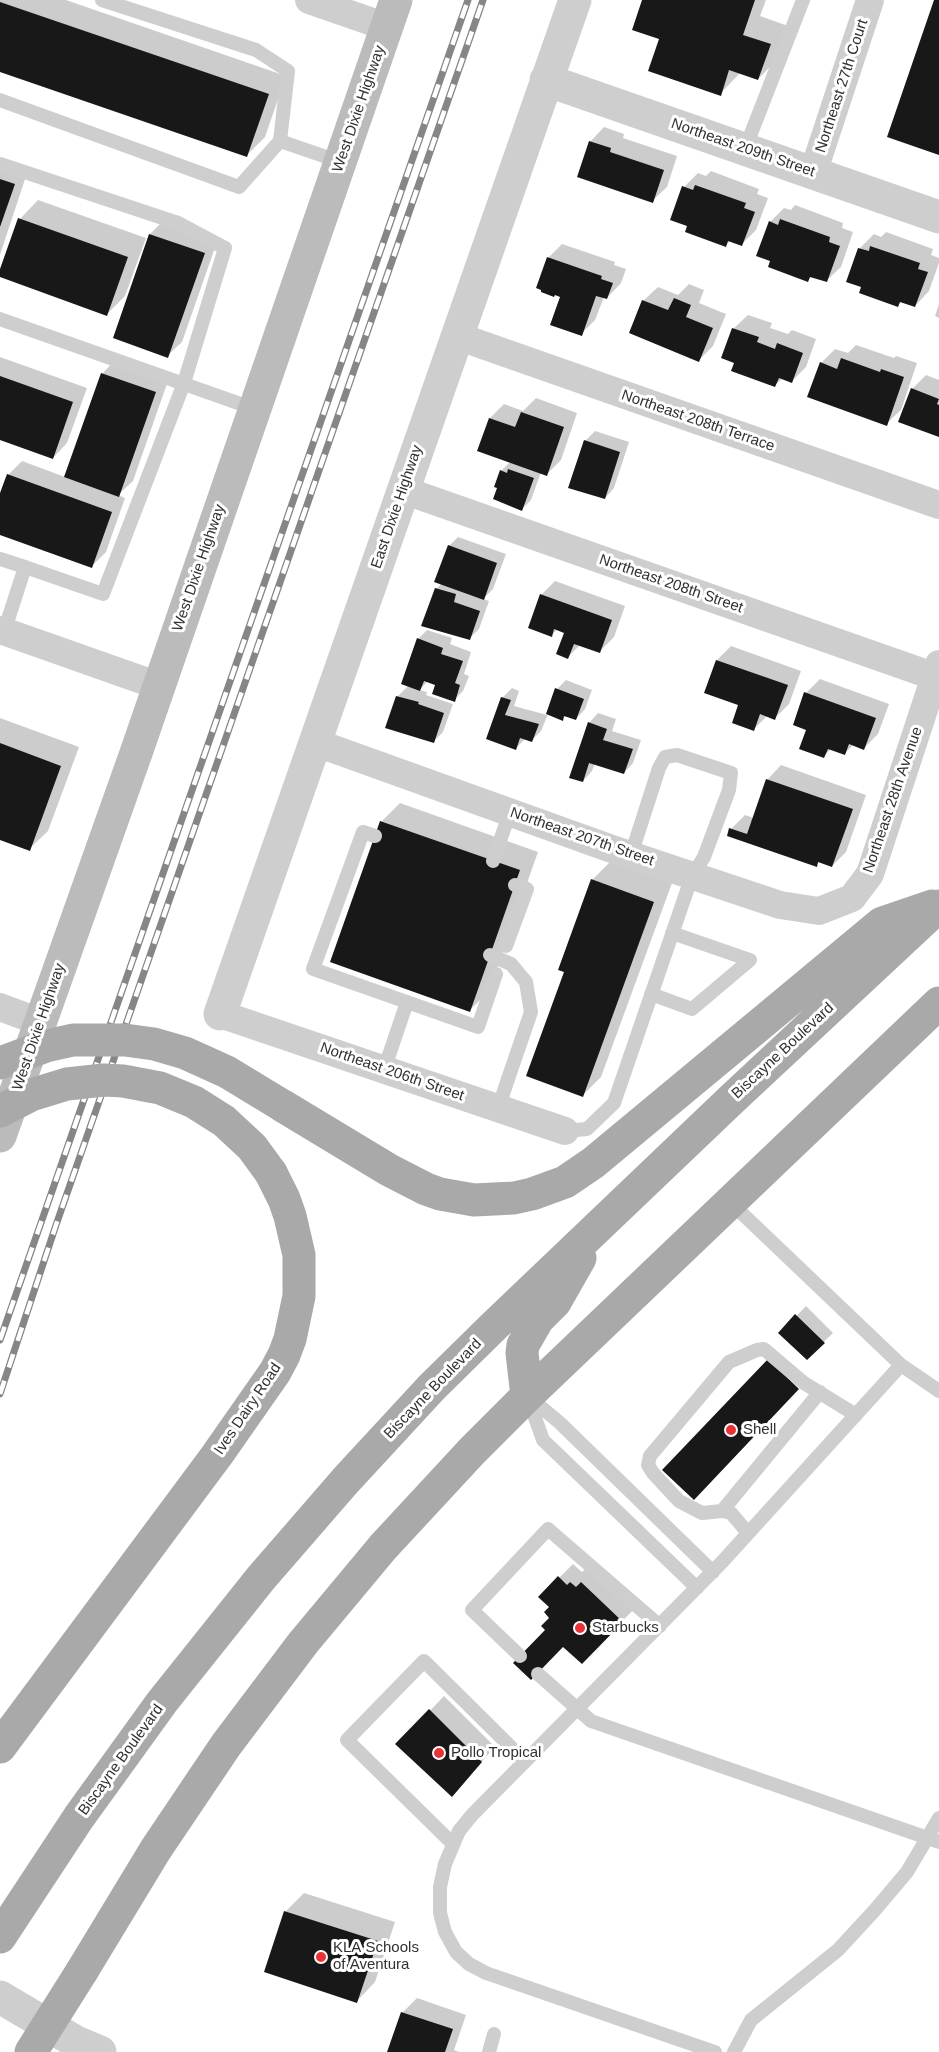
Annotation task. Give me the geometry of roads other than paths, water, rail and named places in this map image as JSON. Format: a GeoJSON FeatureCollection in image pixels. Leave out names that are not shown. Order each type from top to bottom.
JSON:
{"type":"FeatureCollection","features":[{"type":"Feature","properties":{"kind":"main road","name":"West Dixie Highway"},"geometry":{"type":"LineString","coordinates":[[0,1136],[392,14]]}},
{"type":"Feature","properties":{"kind":"main road"},"geometry":{"type":"LineString","coordinates":[[0,1064],[46,1046],[73,1040],[125,1040],[154,1044],[185,1053],[228,1072],[399,1175],[440,1194],[474,1200],[514,1198],[565,1182],[593,1163],[882,923],[939,904]]}},
{"type":"Feature","properties":{"kind":"main road","name":"Biscayne Boulevard"},"geometry":{"type":"LineString","coordinates":[[0,1937],[136,1737],[213,1637],[346,1480],[432,1387],[939,904]]}},
{"type":"Feature","properties":{"kind":"main road"},"geometry":{"type":"LineString","coordinates":[[31,2052],[179,1814],[226,1745],[277,1676],[383,1547],[472,1451],[527,1396],[939,1003]]}},
{"type":"Feature","properties":{"kind":"main road","name":"Ives Dairy Road"},"geometry":{"type":"LineString","coordinates":[[0,1111],[31,1095],[67,1084],[104,1080],[151,1086],[194,1102],[224,1121],[252,1147],[271,1173],[285,1199],[296,1235],[299,1263],[299,1296],[296,1317],[284,1355],[275,1372],[217,1455],[0,1747]]}},
{"type":"Feature","properties":{"kind":"main road"},"geometry":{"type":"LineString","coordinates":[[527,1396],[523,1345],[538,1319],[555,1302],[595,1230]]}},
{"type":"Feature","properties":{"kind":"street"},"geometry":{"type":"LineString","coordinates":[[309,0],[392,14]]}},
{"type":"Feature","properties":{"kind":"street","name":"East Dixie Highway"},"geometry":{"type":"LineString","coordinates":[[220,1014],[575,0]]}},
{"type":"Feature","properties":{"kind":"street","name":"Northeast 27th Court"},"geometry":{"type":"LineString","coordinates":[[813,173],[870,0]]}},
{"type":"Feature","properties":{"kind":"street","name":"Northeast 209th Street"},"geometry":{"type":"LineString","coordinates":[[546,80],[939,217]]}},
{"type":"Feature","properties":{"kind":"street","name":"Northeast 208th Terrace"},"geometry":{"type":"LineString","coordinates":[[457,336],[939,505]]}},
{"type":"Feature","properties":{"kind":"street","name":"Northeast 208th Street"},"geometry":{"type":"LineString","coordinates":[[403,490],[938,673]]}},
{"type":"Feature","properties":{"kind":"street"},"geometry":{"type":"LineString","coordinates":[[2,631],[159,686]]}},
{"type":"Feature","properties":{"kind":"street","name":"Northeast 28th Avenue"},"geometry":{"type":"LineString","coordinates":[[852,898],[870,874],[938,673]]}},
{"type":"Feature","properties":{"kind":"street","name":"Northeast 207th Street"},"geometry":{"type":"LineString","coordinates":[[314,742],[631,855],[780,905],[819,911],[852,898]]}},
{"type":"Feature","properties":{"kind":"street"},"geometry":{"type":"LineString","coordinates":[[0,1007],[40,1022]]}},
{"type":"Feature","properties":{"kind":"street","name":"Northeast 206th Street"},"geometry":{"type":"LineString","coordinates":[[220,1014],[565,1131]]}},
{"type":"Feature","properties":{"kind":"street"},"geometry":{"type":"LineString","coordinates":[[0,1997],[76,2042],[100,2052]]}},
{"type":"Feature","properties":{"kind":"lane"},"geometry":{"type":"LineString","coordinates":[[0,100],[239,187],[280,141],[288,70],[256,50],[102,0]]}},
{"type":"Feature","properties":{"kind":"lane"},"geometry":{"type":"LineString","coordinates":[[746,149],[803,0]]}},
{"type":"Feature","properties":{"kind":"lane"},"geometry":{"type":"LineString","coordinates":[[280,141],[341,162]]}},
{"type":"Feature","properties":{"kind":"lane"},"geometry":{"type":"LineString","coordinates":[[0,164],[178,223],[225,248],[184,384],[103,594],[0,559]]}},
{"type":"Feature","properties":{"kind":"lane"},"geometry":{"type":"LineString","coordinates":[[0,319],[255,409]]}},
{"type":"Feature","properties":{"kind":"lane"},"geometry":{"type":"LineString","coordinates":[[2,631],[25,567]]}},
{"type":"Feature","properties":{"kind":"lane"},"geometry":{"type":"LineString","coordinates":[[565,1131],[587,1129],[614,1103],[692,876],[704,857],[729,790],[731,773],[677,755],[664,757],[631,855]]}},
{"type":"Feature","properties":{"kind":"lane"},"geometry":{"type":"LineString","coordinates":[[494,861],[510,812]]}},
{"type":"Feature","properties":{"kind":"lane"},"geometry":{"type":"LineString","coordinates":[[375,836],[363,832],[313,969],[478,1027],[496,974]]}},
{"type":"Feature","properties":{"kind":"lane"},"geometry":{"type":"LineString","coordinates":[[507,946],[527,889],[515,885]]}},
{"type":"Feature","properties":{"kind":"lane"},"geometry":{"type":"LineString","coordinates":[[651,993],[692,1008],[750,960],[672,933]]}},
{"type":"Feature","properties":{"kind":"lane"},"geometry":{"type":"LineString","coordinates":[[490,955],[511,964],[526,982],[531,1012],[498,1108]]}},
{"type":"Feature","properties":{"kind":"lane"},"geometry":{"type":"LineString","coordinates":[[384,1070],[407,1002]]}},
{"type":"Feature","properties":{"kind":"lane"},"geometry":{"type":"LineString","coordinates":[[730,1202],[901,1365],[939,1391]]}},
{"type":"Feature","properties":{"kind":"lane"},"geometry":{"type":"LineString","coordinates":[[748,1533],[731,1513],[722,1511],[702,1513],[679,1501],[648,1466],[650,1456],[659,1444],[729,1362],[764,1349],[804,1383],[856,1415]]}},
{"type":"Feature","properties":{"kind":"lane"},"geometry":{"type":"LineString","coordinates":[[715,2052],[486,1973],[469,1964],[456,1952],[445,1932],[440,1913],[440,1887],[445,1864],[453,1844],[472,1815],[713,1572],[901,1365]]}},
{"type":"Feature","properties":{"kind":"lane"},"geometry":{"type":"LineString","coordinates":[[722,1511],[820,1392]]}},
{"type":"Feature","properties":{"kind":"lane"},"geometry":{"type":"LineString","coordinates":[[527,1396],[560,1423],[713,1572]]}},
{"type":"Feature","properties":{"kind":"lane"},"geometry":{"type":"LineString","coordinates":[[527,1396],[543,1440],[697,1588]]}},
{"type":"Feature","properties":{"kind":"lane"},"geometry":{"type":"LineString","coordinates":[[520,1656],[472,1610],[548,1529],[660,1626]]}},
{"type":"Feature","properties":{"kind":"lane"},"geometry":{"type":"LineString","coordinates":[[453,1844],[347,1740],[424,1660],[525,1761]]}},
{"type":"Feature","properties":{"kind":"lane"},"geometry":{"type":"LineString","coordinates":[[538,1674],[591,1721],[934,1840]]}},
{"type":"Feature","properties":{"kind":"lane"},"geometry":{"type":"LineString","coordinates":[[734,2052],[751,2020],[838,1950],[874,1911],[934,1840],[939,1818]]}},
{"type":"Feature","properties":{"kind":"lane"},"geometry":{"type":"LineString","coordinates":[[489,2052],[494,2034]]}},
{"type":"Feature","properties":{"kind":"railway"},"geometry":{"type":"LineString","coordinates":[[0,1340],[468,0]]}},
{"type":"Feature","properties":{"kind":"railway"},"geometry":{"type":"LineString","coordinates":[[0,1394],[56,1225],[483,0]]}},
{"type":"Feature","properties":{"kind":"place","name":"Shell"},"geometry":{"type":"Point","coordinates":[731,1430]}},
{"type":"Feature","properties":{"kind":"place","name":"Starbucks"},"geometry":{"type":"Point","coordinates":[580,1628]}},
{"type":"Feature","properties":{"kind":"place","name":"Pollo Tropical"},"geometry":{"type":"Point","coordinates":[439,1753]}},
{"type":"Feature","properties":{"kind":"place","name":"KLA Schools of Aventura"},"geometry":{"type":"Point","coordinates":[321,1957]}}]}
